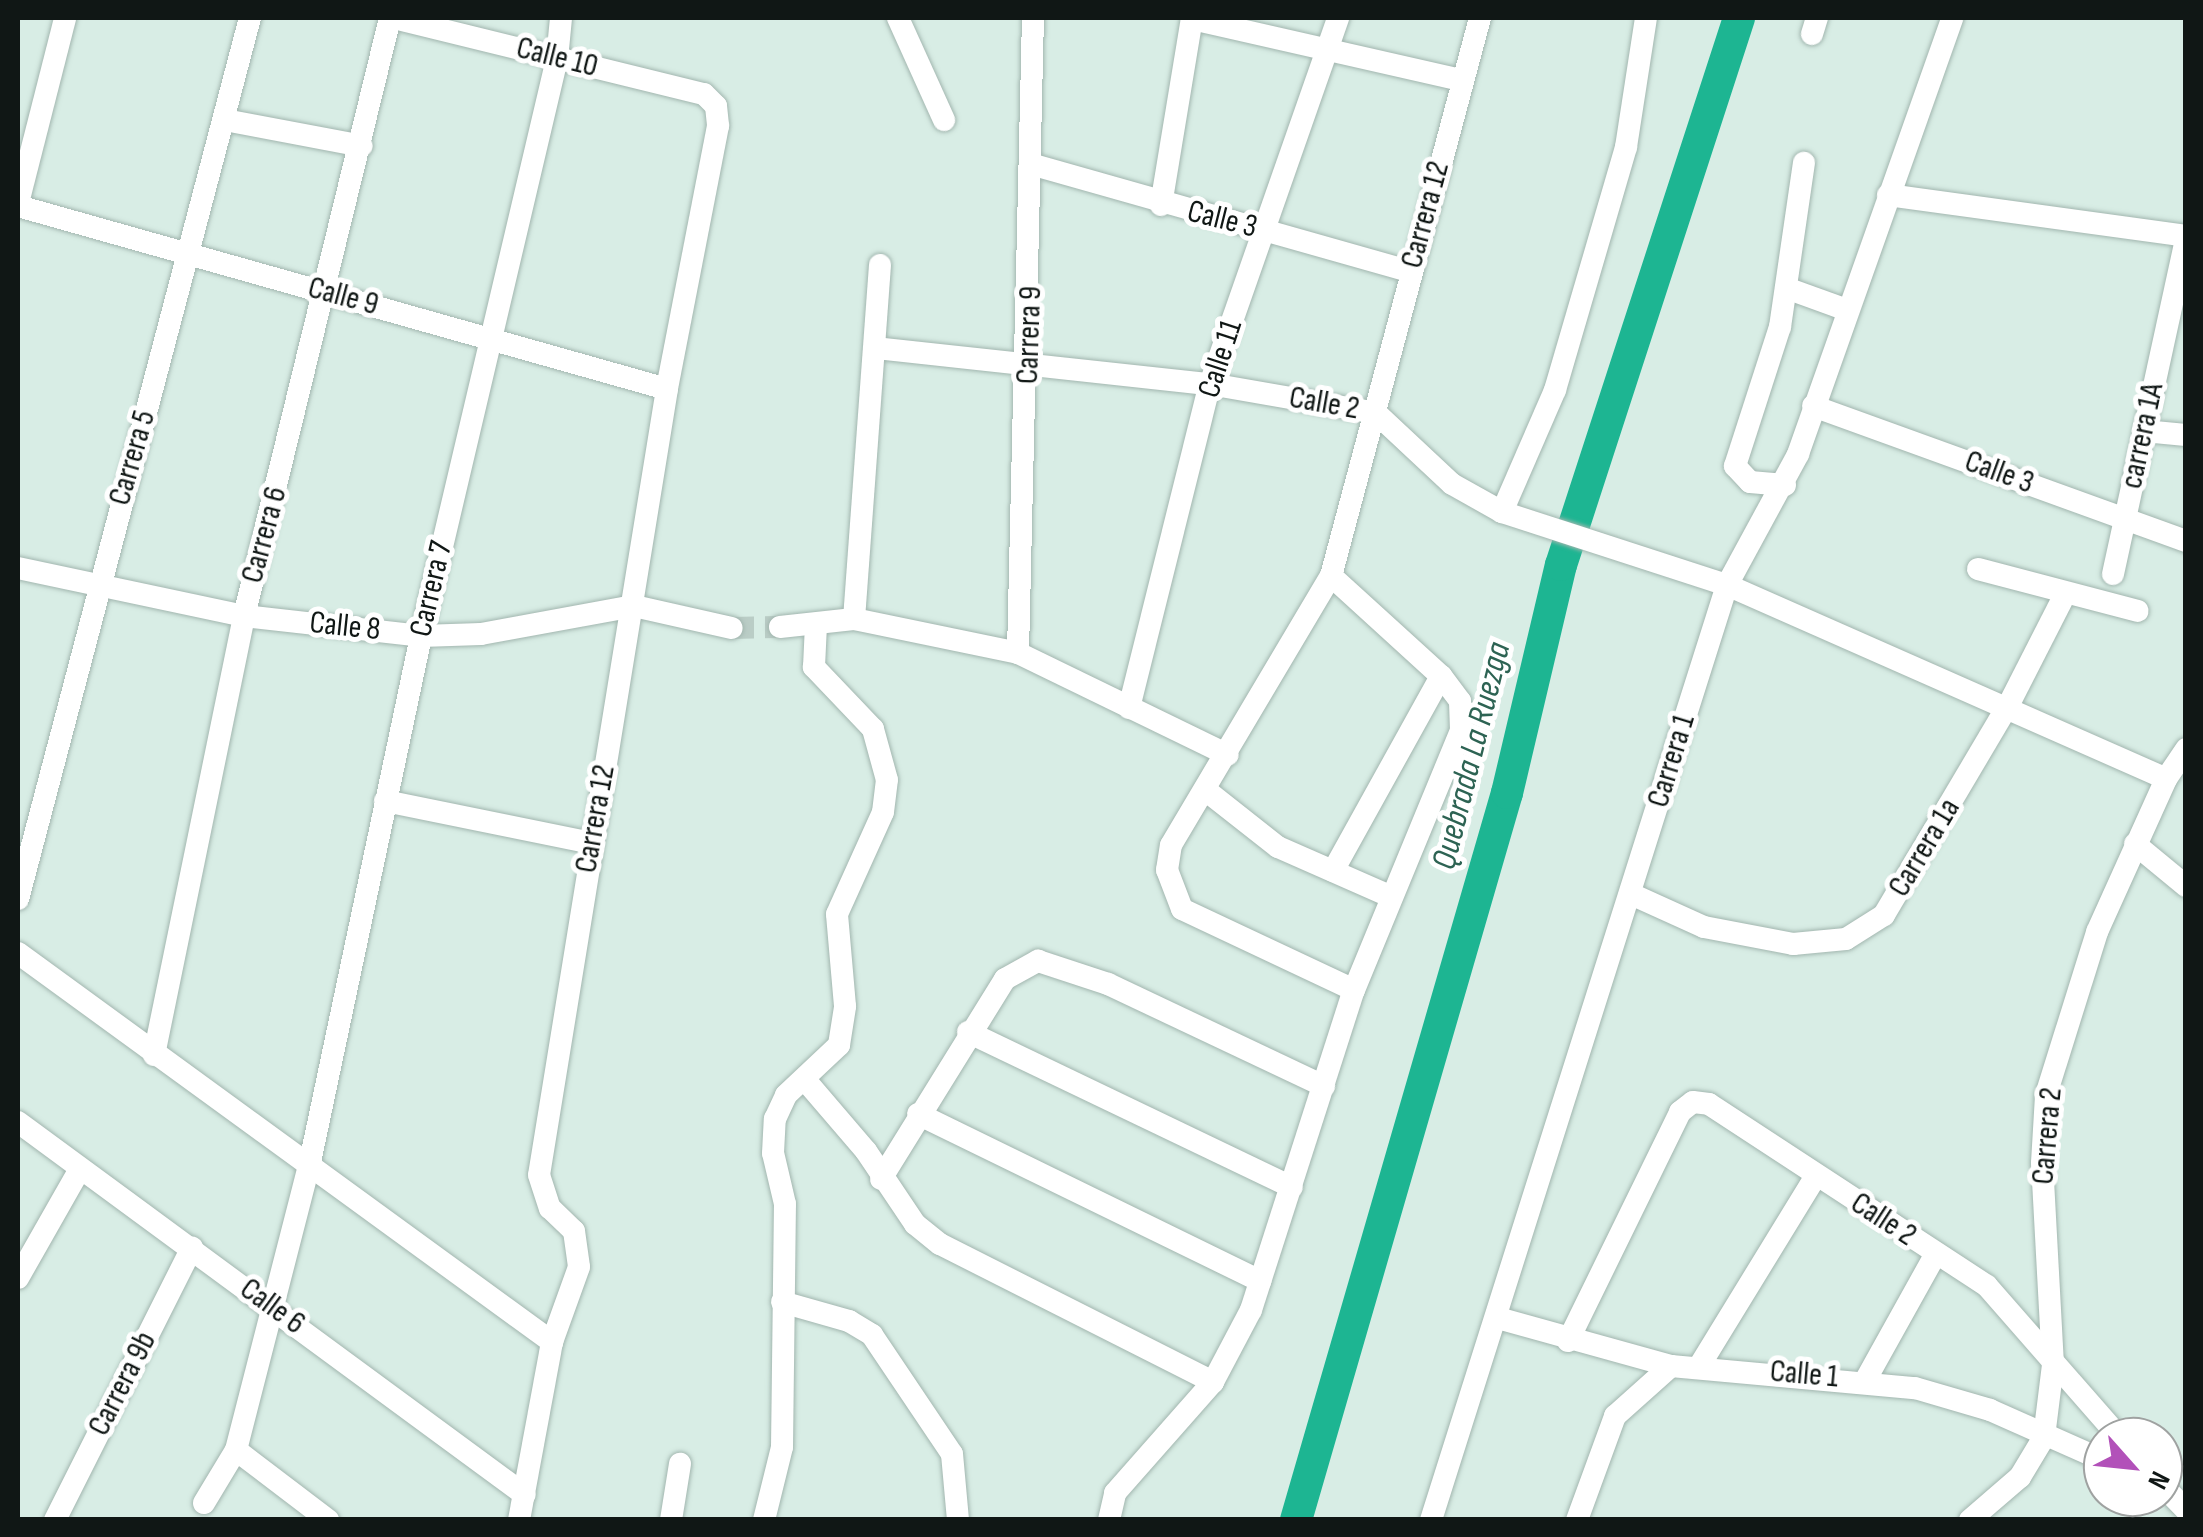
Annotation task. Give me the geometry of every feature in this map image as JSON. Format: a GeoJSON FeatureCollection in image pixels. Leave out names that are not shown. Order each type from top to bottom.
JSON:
{"type":"FeatureCollection","features":[{"type":"Feature","properties":{"kind":"street"},"geometry":{"type":"LineString","coordinates":[[18,204],[65,18]]}},
{"type":"Feature","properties":{"kind":"street","name":"Carrera 5"},"geometry":{"type":"LineString","coordinates":[[18,899],[250,18]]}},
{"type":"Feature","properties":{"kind":"street","name":"Calle 10"},"geometry":{"type":"LineString","coordinates":[[392,18],[704,94],[716,106]]}},
{"type":"Feature","properties":{"kind":"street","name":"Carrera 6"},"geometry":{"type":"LineString","coordinates":[[154,1055],[244,616],[328,293],[392,18]]}},
{"type":"Feature","properties":{"kind":"street","name":"Carrera 7"},"geometry":{"type":"LineString","coordinates":[[204,1504],[236,1450],[310,1162],[421,636],[558,59],[561,18]]}},
{"type":"Feature","properties":{"kind":"street"},"geometry":{"type":"LineString","coordinates":[[898,18],[944,120]]}},
{"type":"Feature","properties":{"kind":"street","name":"Carrera 9"},"geometry":{"type":"LineString","coordinates":[[1018,653],[1034,165],[1034,18]]}},
{"type":"Feature","properties":{"kind":"street"},"geometry":{"type":"LineString","coordinates":[[1161,205],[1192,18],[1461,80]]}},
{"type":"Feature","properties":{"kind":"street","name":"Calle 11"},"geometry":{"type":"LineString","coordinates":[[1129,708],[1210,384],[1330,50],[1338,18]]}},
{"type":"Feature","properties":{"kind":"street","name":"Carrera 12"},"geometry":{"type":"LineString","coordinates":[[1354,990],[1182,909],[1167,870],[1171,846],[1208,792],[1331,576],[1480,18]]}},
{"type":"Feature","properties":{"kind":"street"},"geometry":{"type":"LineString","coordinates":[[1502,512],[1555,390],[1626,147],[1646,18]]}},
{"type":"Feature","properties":{"kind":"street","name":"Carrera 1"},"geometry":{"type":"LineString","coordinates":[[1431,1520],[1728,585],[1785,485],[1952,18]]}},
{"type":"Feature","properties":{"kind":"street","name":"Carrera 12"},"geometry":{"type":"LineString","coordinates":[[519,1520],[552,1342],[578,1266],[574,1231],[550,1208],[539,1175],[668,388],[718,126],[716,106]]}},
{"type":"Feature","properties":{"kind":"street"},"geometry":{"type":"LineString","coordinates":[[225,120],[362,146]]}},
{"type":"Feature","properties":{"kind":"street"},"geometry":{"type":"LineString","coordinates":[[1785,485],[1750,482],[1735,466],[1789,289],[1804,163]]}},
{"type":"Feature","properties":{"kind":"street","name":"Calle 3"},"geometry":{"type":"LineString","coordinates":[[1034,165],[1161,205],[1411,272]]}},
{"type":"Feature","properties":{"kind":"street"},"geometry":{"type":"LineString","coordinates":[[1888,195],[2186,238]]}},
{"type":"Feature","properties":{"kind":"street","name":"Calle 9"},"geometry":{"type":"LineString","coordinates":[[18,204],[190,256],[492,336],[668,388]]}},
{"type":"Feature","properties":{"kind":"street","name":"carrera 1A"},"geometry":{"type":"LineString","coordinates":[[2112,574],[2186,238]]}},
{"type":"Feature","properties":{"kind":"street"},"geometry":{"type":"LineString","coordinates":[[854,619],[880,265]]}},
{"type":"Feature","properties":{"kind":"street"},"geometry":{"type":"LineString","coordinates":[[1789,289],[1847,310]]}},
{"type":"Feature","properties":{"kind":"street","name":"Calle 2"},"geometry":{"type":"LineString","coordinates":[[876,348],[1210,384],[1376,413],[1452,484],[1502,512],[1538,528],[1728,585]]}},
{"type":"Feature","properties":{"kind":"street","name":"Calle 3"},"geometry":{"type":"LineString","coordinates":[[1813,406],[2186,541]]}},
{"type":"Feature","properties":{"kind":"street"},"geometry":{"type":"LineString","coordinates":[[2144,430],[2186,435]]}},
{"type":"Feature","properties":{"kind":"street","name":"Calle 8"},"geometry":{"type":"LineString","coordinates":[[18,568],[244,616],[421,636],[481,634],[634,606],[732,628]]}},
{"type":"Feature","properties":{"kind":"street"},"geometry":{"type":"LineString","coordinates":[[1978,569],[2064,596],[2138,611]]}},
{"type":"Feature","properties":{"kind":"street"},"geometry":{"type":"LineString","coordinates":[[1110,1520],[1116,1493],[1134,1468],[1213,1382],[1261,1280],[1354,990],[1461,730],[1460,701],[1442,676],[1331,576]]}},
{"type":"Feature","properties":{"kind":"street"},"geometry":{"type":"LineString","coordinates":[[1728,585],[2009,704],[2166,778]]}},
{"type":"Feature","properties":{"kind":"street","name":"Carrera 1a"},"geometry":{"type":"LineString","coordinates":[[1630,894],[1745,939],[1846,940],[1884,915],[2009,704],[2064,596]]}},
{"type":"Feature","properties":{"kind":"street"},"geometry":{"type":"LineString","coordinates":[[780,627],[854,619],[1018,653],[1228,754]]}},
{"type":"Feature","properties":{"kind":"street"},"geometry":{"type":"LineString","coordinates":[[764,1520],[782,1447],[784,1204],[772,1153],[775,1119],[786,1095],[806,1081],[839,1045],[845,1006],[837,914],[884,812],[887,780],[873,729],[814,667],[816,625]]}},
{"type":"Feature","properties":{"kind":"street"},"geometry":{"type":"LineString","coordinates":[[1333,871],[1442,676]]}},
{"type":"Feature","properties":{"kind":"street","name":"Carrera 2"},"geometry":{"type":"LineString","coordinates":[[1970,1520],[2020,1477],[2044,1437],[2053,1364],[2042,1163],[2046,1094],[2097,932],[2166,778],[2186,749]]}},
{"type":"Feature","properties":{"kind":"street"},"geometry":{"type":"LineString","coordinates":[[1208,792],[1278,847],[1392,897]]}},
{"type":"Feature","properties":{"kind":"street"},"geometry":{"type":"LineString","coordinates":[[385,800],[591,842]]}},
{"type":"Feature","properties":{"kind":"street"},"geometry":{"type":"LineString","coordinates":[[2136,844],[2186,886]]}},
{"type":"Feature","properties":{"kind":"street"},"geometry":{"type":"LineString","coordinates":[[18,953],[154,1055],[310,1162],[552,1342]]}},
{"type":"Feature","properties":{"kind":"street"},"geometry":{"type":"LineString","coordinates":[[880,1179],[968,1032],[1018,966],[1058,963],[1324,1086]]}},
{"type":"Feature","properties":{"kind":"street"},"geometry":{"type":"LineString","coordinates":[[968,1032],[1292,1187]]}},
{"type":"Feature","properties":{"kind":"street"},"geometry":{"type":"LineString","coordinates":[[806,1081],[866,1152],[880,1179],[915,1224],[940,1244],[1213,1382]]}},
{"type":"Feature","properties":{"kind":"street","name":"Calle 2"},"geometry":{"type":"LineString","coordinates":[[1568,1341],[1680,1112],[1693,1102],[1709,1104],[1986,1286],[2101,1417]]}},
{"type":"Feature","properties":{"kind":"street"},"geometry":{"type":"LineString","coordinates":[[918,1114],[1261,1280]]}},
{"type":"Feature","properties":{"kind":"street","name":"Calle 6"},"geometry":{"type":"LineString","coordinates":[[18,1122],[525,1495]]}},
{"type":"Feature","properties":{"kind":"street"},"geometry":{"type":"LineString","coordinates":[[18,1278],[80,1170]]}},
{"type":"Feature","properties":{"kind":"street"},"geometry":{"type":"LineString","coordinates":[[1700,1366],[1816,1176]]}},
{"type":"Feature","properties":{"kind":"street","name":"Carrera 9b"},"geometry":{"type":"LineString","coordinates":[[54,1520],[192,1248]]}},
{"type":"Feature","properties":{"kind":"street"},"geometry":{"type":"LineString","coordinates":[[1865,1381],[1935,1255]]}},
{"type":"Feature","properties":{"kind":"street"},"geometry":{"type":"LineString","coordinates":[[782,1302],[850,1321],[872,1334],[952,1454],[958,1520]]}},
{"type":"Feature","properties":{"kind":"street","name":"Calle 1"},"geometry":{"type":"LineString","coordinates":[[1498,1318],[1568,1341],[1671,1366],[1865,1381],[1990,1410],[2083,1452]]}},
{"type":"Feature","properties":{"kind":"street"},"geometry":{"type":"LineString","coordinates":[[1577,1520],[1615,1416],[1671,1366]]}},
{"type":"Feature","properties":{"kind":"street"},"geometry":{"type":"LineString","coordinates":[[236,1450],[328,1520]]}},
{"type":"Feature","properties":{"kind":"street"},"geometry":{"type":"LineString","coordinates":[[671,1520],[680,1464]]}},
{"type":"Feature","properties":{"kind":"waterway","name":"Quebrada La Ruezga"},"geometry":{"type":"LineString","coordinates":[[1296,1520],[1507,793],[1561,565],[1739,18]]}},
{"type":"Feature","properties":{"kind":"tunnel"},"geometry":{"type":"LineString","coordinates":[[732,628],[780,627]]}}]}
